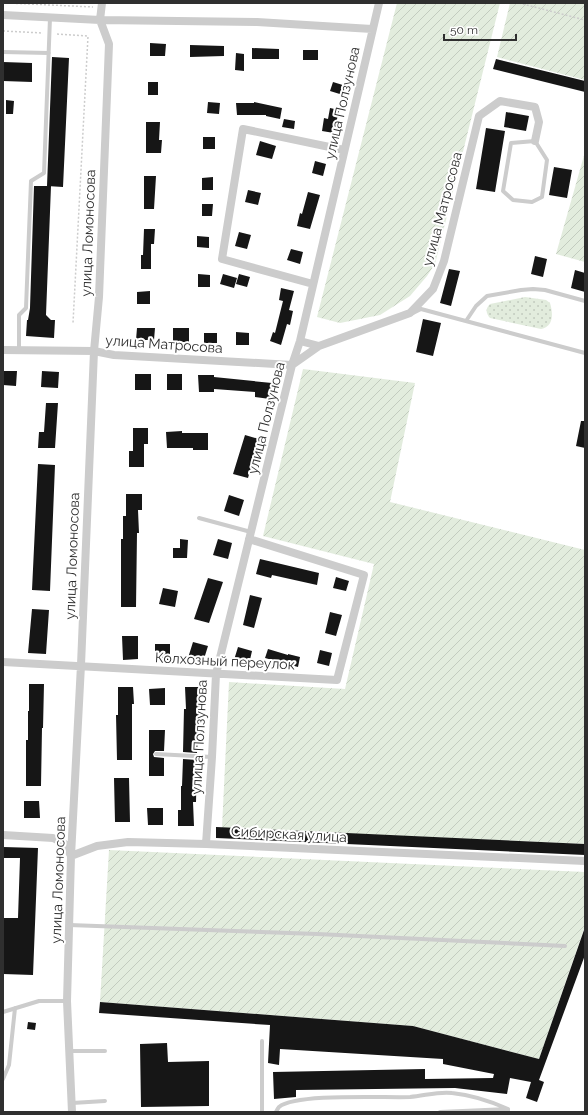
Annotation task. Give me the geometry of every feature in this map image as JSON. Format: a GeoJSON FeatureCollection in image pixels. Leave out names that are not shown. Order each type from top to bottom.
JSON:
{"type":"FeatureCollection","features":[{"type":"Feature","properties":{"kind":"street","name":"улица Ползунова"},"geometry":{"type":"LineString","coordinates":[[206,844],[216,674],[292,365],[300,341],[379,3]]}},
{"type":"Feature","properties":{"kind":"street","name":"улица Ломоносова"},"geometry":{"type":"LineString","coordinates":[[72,1112],[67,1001],[69,925],[94,351],[99,297],[109,44],[100,20],[102,5]]}},
{"type":"Feature","properties":{"kind":"street"},"geometry":{"type":"LineString","coordinates":[[3,15],[100,20],[257,22],[372,29]]}},
{"type":"Feature","properties":{"kind":"street","name":"улица Матросова"},"geometry":{"type":"LineString","coordinates":[[3,350],[94,351],[114,355],[292,365],[319,346],[410,313],[433,289],[444,261],[479,116],[500,100],[535,107],[539,122],[535,141]]}},
{"type":"Feature","properties":{"kind":"street"},"geometry":{"type":"LineString","coordinates":[[313,284],[222,259],[243,129],[344,150]]}},
{"type":"Feature","properties":{"kind":"street"},"geometry":{"type":"LineString","coordinates":[[300,341],[319,346]]}},
{"type":"Feature","properties":{"kind":"street","name":"Колхозный переулок"},"geometry":{"type":"LineString","coordinates":[[3,662],[81,665],[337,680],[364,575],[250,535]]}},
{"type":"Feature","properties":{"kind":"street"},"geometry":{"type":"LineString","coordinates":[[3,835],[53,838],[65,844],[71,856]]}},
{"type":"Feature","properties":{"kind":"street","name":"Сибирская улица"},"geometry":{"type":"LineString","coordinates":[[71,856],[97,846],[128,842],[206,844],[585,861]]}},
{"type":"Feature","properties":{"kind":"lane"},"geometry":{"type":"LineString","coordinates":[[19,350],[20,315],[26,308],[30,181],[44,173],[50,18]]}},
{"type":"Feature","properties":{"kind":"lane"},"geometry":{"type":"LineString","coordinates":[[3,52],[48,53]]}},
{"type":"Feature","properties":{"kind":"lane"},"geometry":{"type":"LineString","coordinates":[[535,141],[547,160],[542,197],[532,202],[513,200],[503,191],[511,143],[535,141]]}},
{"type":"Feature","properties":{"kind":"lane"},"geometry":{"type":"LineString","coordinates":[[466,321],[476,306],[487,296],[521,290],[545,290],[585,301]]}},
{"type":"Feature","properties":{"kind":"lane"},"geometry":{"type":"LineString","coordinates":[[410,313],[421,309],[585,353]]}},
{"type":"Feature","properties":{"kind":"lane"},"geometry":{"type":"LineString","coordinates":[[199,518],[250,535]]}},
{"type":"Feature","properties":{"kind":"lane"},"geometry":{"type":"LineString","coordinates":[[156,754],[212,757]]}},
{"type":"Feature","properties":{"kind":"lane"},"geometry":{"type":"LineString","coordinates":[[69,925],[317,934],[565,946]]}},
{"type":"Feature","properties":{"kind":"lane"},"geometry":{"type":"LineString","coordinates":[[3,1012],[39,1001],[67,1001]]}},
{"type":"Feature","properties":{"kind":"lane"},"geometry":{"type":"LineString","coordinates":[[3,1079],[9,1066],[15,1008]]}},
{"type":"Feature","properties":{"kind":"lane"},"geometry":{"type":"LineString","coordinates":[[262,1041],[262,1112]]}},
{"type":"Feature","properties":{"kind":"lane"},"geometry":{"type":"LineString","coordinates":[[69,1051],[105,1051]]}},
{"type":"Feature","properties":{"kind":"lane"},"geometry":{"type":"LineString","coordinates":[[276,1112],[279,1107],[290,1102],[314,1098],[410,1097],[451,1092],[478,1097],[494,1102],[508,1111]]}},
{"type":"Feature","properties":{"kind":"lane"},"geometry":{"type":"LineString","coordinates":[[72,1103],[105,1101]]}},
{"type":"Feature","properties":{"kind":"lane"},"geometry":{"type":"LineString","coordinates":[[440,1112],[508,1111]]}},
{"type":"Feature","properties":{"kind":"path"},"geometry":{"type":"LineString","coordinates":[[8,3],[102,5]]}},
{"type":"Feature","properties":{"kind":"path"},"geometry":{"type":"LineString","coordinates":[[519,3],[585,20]]}},
{"type":"Feature","properties":{"kind":"path"},"geometry":{"type":"LineString","coordinates":[[3,31],[88,36],[73,323]]}},
{"type":"Feature","properties":{"kind":"green space"},"geometry":{"type":"Polygon","coordinates":[[[397,3],[500,3],[435,264],[410,296],[380,315],[340,323],[317,317],[397,3]]]}},
{"type":"Feature","properties":{"kind":"green space"},"geometry":{"type":"Polygon","coordinates":[[[510,3],[585,3],[585,80],[497,57],[510,3]]]}},
{"type":"Feature","properties":{"kind":"green space"},"geometry":{"type":"Polygon","coordinates":[[[585,152],[585,262],[556,254],[585,152]]]}},
{"type":"Feature","properties":{"kind":"green space"},"geometry":{"type":"Polygon","coordinates":[[[525,297],[546,300],[550,303],[552,319],[548,326],[541,329],[490,318],[487,309],[490,304],[525,297]]]}},
{"type":"Feature","properties":{"kind":"green space"},"geometry":{"type":"Polygon","coordinates":[[[303,369],[415,383],[390,502],[585,550],[585,844],[222,828],[229,682],[345,689],[374,564],[263,536],[303,369]]]}},
{"type":"Feature","properties":{"kind":"green space"},"geometry":{"type":"Polygon","coordinates":[[[109,850],[585,872],[585,926],[539,1059],[413,1026],[100,1002],[109,850]]]}},
{"type":"Feature","properties":{"kind":"building"},"geometry":{"type":"Polygon","coordinates":[[[150,43],[166,44],[165,56],[150,56],[150,43]]]}},
{"type":"Feature","properties":{"kind":"building"},"geometry":{"type":"Polygon","coordinates":[[[190,45],[224,46],[224,56],[190,57],[190,45]]]}},
{"type":"Feature","properties":{"kind":"building"},"geometry":{"type":"Polygon","coordinates":[[[252,48],[279,49],[279,59],[252,59],[252,48]]]}},
{"type":"Feature","properties":{"kind":"building"},"geometry":{"type":"Polygon","coordinates":[[[303,50],[318,50],[318,60],[303,60],[303,50]]]}},
{"type":"Feature","properties":{"kind":"building"},"geometry":{"type":"Polygon","coordinates":[[[236,53],[244,54],[244,71],[235,70],[236,53]]]}},
{"type":"Feature","properties":{"kind":"building"},"geometry":{"type":"Polygon","coordinates":[[[52,57],[69,58],[63,187],[47,186],[52,57]]]}},
{"type":"Feature","properties":{"kind":"building"},"geometry":{"type":"Polygon","coordinates":[[[496,59],[585,81],[585,92],[493,69],[496,59]]]}},
{"type":"Feature","properties":{"kind":"building"},"geometry":{"type":"Polygon","coordinates":[[[3,62],[32,63],[32,82],[3,81],[3,62]]]}},
{"type":"Feature","properties":{"kind":"building"},"geometry":{"type":"Polygon","coordinates":[[[148,82],[158,82],[158,95],[148,95],[148,82]]]}},
{"type":"Feature","properties":{"kind":"building"},"geometry":{"type":"Polygon","coordinates":[[[333,82],[346,86],[343,95],[330,91],[333,82]]]}},
{"type":"Feature","properties":{"kind":"building"},"geometry":{"type":"Polygon","coordinates":[[[6,100],[14,101],[13,114],[6,114],[6,100]]]}},
{"type":"Feature","properties":{"kind":"building"},"geometry":{"type":"Polygon","coordinates":[[[208,102],[220,103],[219,114],[207,113],[208,102]]]}},
{"type":"Feature","properties":{"kind":"building"},"geometry":{"type":"Polygon","coordinates":[[[254,102],[282,108],[280,119],[266,115],[237,115],[236,103],[254,102]]]}},
{"type":"Feature","properties":{"kind":"building"},"geometry":{"type":"Polygon","coordinates":[[[330,108],[339,110],[334,133],[322,131],[324,118],[328,119],[330,108]]]}},
{"type":"Feature","properties":{"kind":"building"},"geometry":{"type":"Polygon","coordinates":[[[506,112],[529,116],[526,131],[504,127],[506,112]]]}},
{"type":"Feature","properties":{"kind":"building"},"geometry":{"type":"Polygon","coordinates":[[[284,119],[295,121],[294,129],[282,127],[284,119]]]}},
{"type":"Feature","properties":{"kind":"building"},"geometry":{"type":"Polygon","coordinates":[[[146,122],[160,122],[159,140],[162,140],[161,153],[146,153],[146,122]]]}},
{"type":"Feature","properties":{"kind":"building"},"geometry":{"type":"Polygon","coordinates":[[[486,128],[505,131],[495,192],[476,189],[486,128]]]}},
{"type":"Feature","properties":{"kind":"building"},"geometry":{"type":"Polygon","coordinates":[[[203,137],[215,137],[215,149],[203,149],[203,137]]]}},
{"type":"Feature","properties":{"kind":"building"},"geometry":{"type":"Polygon","coordinates":[[[260,141],[276,146],[272,159],[256,155],[260,141]]]}},
{"type":"Feature","properties":{"kind":"building"},"geometry":{"type":"Polygon","coordinates":[[[315,161],[326,164],[323,176],[312,173],[315,161]]]}},
{"type":"Feature","properties":{"kind":"building"},"geometry":{"type":"Polygon","coordinates":[[[554,167],[572,170],[567,198],[549,195],[554,167]]]}},
{"type":"Feature","properties":{"kind":"building"},"geometry":{"type":"Polygon","coordinates":[[[144,176],[156,176],[154,209],[144,209],[144,176]]]}},
{"type":"Feature","properties":{"kind":"building"},"geometry":{"type":"Polygon","coordinates":[[[213,177],[213,190],[202,190],[202,178],[213,177]]]}},
{"type":"Feature","properties":{"kind":"building"},"geometry":{"type":"Polygon","coordinates":[[[34,186],[51,186],[46,315],[51,320],[55,320],[54,338],[26,336],[27,320],[30,308],[34,186]]]}},
{"type":"Feature","properties":{"kind":"building"},"geometry":{"type":"Polygon","coordinates":[[[248,190],[261,193],[258,205],[245,202],[248,190]]]}},
{"type":"Feature","properties":{"kind":"building"},"geometry":{"type":"Polygon","coordinates":[[[308,192],[320,195],[310,229],[297,226],[308,192]]]}},
{"type":"Feature","properties":{"kind":"building"},"geometry":{"type":"Polygon","coordinates":[[[202,204],[213,204],[212,216],[202,216],[202,204]]]}},
{"type":"Feature","properties":{"kind":"building"},"geometry":{"type":"Polygon","coordinates":[[[144,229],[155,229],[154,244],[151,244],[151,269],[141,269],[144,229]]]}},
{"type":"Feature","properties":{"kind":"building"},"geometry":{"type":"Polygon","coordinates":[[[239,232],[251,235],[247,249],[235,246],[239,232]]]}},
{"type":"Feature","properties":{"kind":"building"},"geometry":{"type":"Polygon","coordinates":[[[197,236],[209,237],[209,248],[197,247],[197,236]]]}},
{"type":"Feature","properties":{"kind":"building"},"geometry":{"type":"Polygon","coordinates":[[[291,249],[303,252],[300,264],[287,260],[291,249]]]}},
{"type":"Feature","properties":{"kind":"building"},"geometry":{"type":"Polygon","coordinates":[[[535,256],[547,259],[543,277],[531,274],[535,256]]]}},
{"type":"Feature","properties":{"kind":"building"},"geometry":{"type":"Polygon","coordinates":[[[449,269],[460,271],[451,306],[440,303],[449,269]]]}},
{"type":"Feature","properties":{"kind":"building"},"geometry":{"type":"Polygon","coordinates":[[[575,270],[585,273],[585,292],[571,288],[575,270]]]}},
{"type":"Feature","properties":{"kind":"building"},"geometry":{"type":"Polygon","coordinates":[[[198,274],[210,275],[210,287],[198,287],[198,274]]]}},
{"type":"Feature","properties":{"kind":"building"},"geometry":{"type":"Polygon","coordinates":[[[223,274],[237,278],[234,288],[220,284],[223,274]]]}},
{"type":"Feature","properties":{"kind":"building"},"geometry":{"type":"Polygon","coordinates":[[[239,274],[250,277],[247,287],[236,284],[239,274]]]}},
{"type":"Feature","properties":{"kind":"building"},"geometry":{"type":"Polygon","coordinates":[[[281,288],[294,291],[289,310],[293,311],[290,325],[287,324],[281,345],[270,341],[273,332],[275,333],[283,301],[279,300],[281,288]]]}},
{"type":"Feature","properties":{"kind":"building"},"geometry":{"type":"Polygon","coordinates":[[[150,291],[150,304],[137,304],[137,292],[150,291]]]}},
{"type":"Feature","properties":{"kind":"building"},"geometry":{"type":"Polygon","coordinates":[[[423,319],[441,323],[433,356],[416,352],[423,319]]]}},
{"type":"Feature","properties":{"kind":"building"},"geometry":{"type":"Polygon","coordinates":[[[137,328],[155,328],[154,340],[136,340],[137,328]]]}},
{"type":"Feature","properties":{"kind":"building"},"geometry":{"type":"Polygon","coordinates":[[[173,328],[189,328],[189,342],[173,342],[173,328]]]}},
{"type":"Feature","properties":{"kind":"building"},"geometry":{"type":"Polygon","coordinates":[[[236,332],[249,333],[249,345],[236,345],[236,332]]]}},
{"type":"Feature","properties":{"kind":"building"},"geometry":{"type":"Polygon","coordinates":[[[204,333],[217,333],[217,343],[204,343],[204,333]]]}},
{"type":"Feature","properties":{"kind":"building"},"geometry":{"type":"Polygon","coordinates":[[[3,371],[17,371],[16,386],[3,385],[3,371]]]}},
{"type":"Feature","properties":{"kind":"building"},"geometry":{"type":"Polygon","coordinates":[[[42,371],[59,372],[58,388],[41,387],[42,371]]]}},
{"type":"Feature","properties":{"kind":"building"},"geometry":{"type":"Polygon","coordinates":[[[135,374],[151,374],[151,390],[135,390],[135,374]]]}},
{"type":"Feature","properties":{"kind":"building"},"geometry":{"type":"Polygon","coordinates":[[[167,374],[182,374],[182,390],[167,390],[167,374]]]}},
{"type":"Feature","properties":{"kind":"building"},"geometry":{"type":"Polygon","coordinates":[[[198,375],[214,375],[214,377],[272,383],[270,399],[255,397],[255,392],[214,389],[214,392],[199,392],[198,375]]]}},
{"type":"Feature","properties":{"kind":"building"},"geometry":{"type":"Polygon","coordinates":[[[46,403],[58,403],[55,448],[38,448],[39,432],[44,432],[46,403]]]}},
{"type":"Feature","properties":{"kind":"building"},"geometry":{"type":"Polygon","coordinates":[[[581,421],[585,421],[585,448],[576,446],[581,421]]]}},
{"type":"Feature","properties":{"kind":"building"},"geometry":{"type":"Polygon","coordinates":[[[133,428],[148,428],[148,444],[144,444],[144,467],[129,467],[129,451],[133,451],[133,428]]]}},
{"type":"Feature","properties":{"kind":"building"},"geometry":{"type":"Polygon","coordinates":[[[182,431],[182,433],[208,433],[208,450],[193,450],[193,448],[167,448],[166,432],[182,431]]]}},
{"type":"Feature","properties":{"kind":"building"},"geometry":{"type":"Polygon","coordinates":[[[245,435],[259,439],[248,478],[233,474],[245,435]]]}},
{"type":"Feature","properties":{"kind":"building"},"geometry":{"type":"Polygon","coordinates":[[[38,464],[55,465],[50,591],[32,590],[38,464]]]}},
{"type":"Feature","properties":{"kind":"building"},"geometry":{"type":"Polygon","coordinates":[[[126,494],[142,494],[142,510],[138,510],[139,533],[137,533],[136,607],[121,607],[121,539],[123,539],[123,516],[126,516],[126,494]]]}},
{"type":"Feature","properties":{"kind":"building"},"geometry":{"type":"Polygon","coordinates":[[[229,495],[244,500],[239,516],[224,511],[229,495]]]}},
{"type":"Feature","properties":{"kind":"building"},"geometry":{"type":"Polygon","coordinates":[[[180,539],[188,540],[187,558],[173,558],[173,548],[180,548],[180,539]]]}},
{"type":"Feature","properties":{"kind":"building"},"geometry":{"type":"Polygon","coordinates":[[[218,539],[232,543],[228,559],[213,555],[218,539]]]}},
{"type":"Feature","properties":{"kind":"building"},"geometry":{"type":"Polygon","coordinates":[[[260,559],[319,573],[317,585],[272,575],[271,578],[256,574],[260,559]]]}},
{"type":"Feature","properties":{"kind":"building"},"geometry":{"type":"Polygon","coordinates":[[[336,577],[349,581],[346,591],[333,588],[336,577]]]}},
{"type":"Feature","properties":{"kind":"building"},"geometry":{"type":"Polygon","coordinates":[[[208,578],[223,582],[209,623],[194,619],[208,578]]]}},
{"type":"Feature","properties":{"kind":"building"},"geometry":{"type":"Polygon","coordinates":[[[163,588],[178,591],[175,607],[159,604],[163,588]]]}},
{"type":"Feature","properties":{"kind":"building"},"geometry":{"type":"Polygon","coordinates":[[[250,595],[262,598],[254,628],[243,625],[250,595]]]}},
{"type":"Feature","properties":{"kind":"building"},"geometry":{"type":"Polygon","coordinates":[[[32,609],[49,610],[46,654],[28,653],[32,609]]]}},
{"type":"Feature","properties":{"kind":"building"},"geometry":{"type":"Polygon","coordinates":[[[330,612],[342,615],[336,636],[325,633],[330,612]]]}},
{"type":"Feature","properties":{"kind":"building"},"geometry":{"type":"Polygon","coordinates":[[[122,636],[138,636],[138,659],[123,660],[122,636]]]}},
{"type":"Feature","properties":{"kind":"building"},"geometry":{"type":"Polygon","coordinates":[[[193,642],[208,646],[203,662],[188,658],[193,642]]]}},
{"type":"Feature","properties":{"kind":"building"},"geometry":{"type":"Polygon","coordinates":[[[155,644],[170,644],[170,660],[155,661],[155,644]]]}},
{"type":"Feature","properties":{"kind":"building"},"geometry":{"type":"Polygon","coordinates":[[[238,647],[252,651],[249,664],[234,660],[238,647]]]}},
{"type":"Feature","properties":{"kind":"building"},"geometry":{"type":"Polygon","coordinates":[[[268,649],[300,657],[298,667],[265,658],[268,649]]]}},
{"type":"Feature","properties":{"kind":"building"},"geometry":{"type":"Polygon","coordinates":[[[320,650],[332,653],[329,666],[317,663],[320,650]]]}},
{"type":"Feature","properties":{"kind":"building"},"geometry":{"type":"Polygon","coordinates":[[[29,684],[44,684],[41,786],[26,786],[26,740],[28,740],[29,684]]]}},
{"type":"Feature","properties":{"kind":"building"},"geometry":{"type":"Polygon","coordinates":[[[118,687],[133,687],[134,704],[132,704],[132,760],[117,760],[116,715],[118,715],[118,687]]]}},
{"type":"Feature","properties":{"kind":"building"},"geometry":{"type":"Polygon","coordinates":[[[185,687],[201,687],[197,753],[183,752],[184,709],[186,709],[185,687]]]}},
{"type":"Feature","properties":{"kind":"building"},"geometry":{"type":"Polygon","coordinates":[[[165,688],[165,705],[150,705],[149,689],[165,688]]]}},
{"type":"Feature","properties":{"kind":"building"},"geometry":{"type":"Polygon","coordinates":[[[149,730],[165,730],[164,751],[155,751],[153,754],[154,757],[164,758],[164,776],[149,776],[149,730]]]}},
{"type":"Feature","properties":{"kind":"building"},"geometry":{"type":"Polygon","coordinates":[[[183,759],[197,760],[196,802],[193,802],[194,826],[178,826],[178,810],[181,810],[183,759]]]}},
{"type":"Feature","properties":{"kind":"building"},"geometry":{"type":"Polygon","coordinates":[[[114,778],[129,778],[130,822],[115,822],[114,778]]]}},
{"type":"Feature","properties":{"kind":"building"},"geometry":{"type":"Polygon","coordinates":[[[24,801],[39,801],[40,818],[24,818],[24,801]]]}},
{"type":"Feature","properties":{"kind":"building"},"geometry":{"type":"Polygon","coordinates":[[[147,808],[163,808],[163,825],[148,825],[147,808]]]}},
{"type":"Feature","properties":{"kind":"building"},"geometry":{"type":"Polygon","coordinates":[[[216,827],[585,844],[585,855],[216,838],[216,827]]]}},
{"type":"Feature","properties":{"kind":"building"},"geometry":{"type":"Polygon","coordinates":[[[3,847],[38,848],[33,975],[3,974],[3,918],[18,918],[20,858],[3,858],[3,847]]]}},
{"type":"Feature","properties":{"kind":"building"},"geometry":{"type":"Polygon","coordinates":[[[584,930],[585,955],[539,1080],[544,1082],[537,1102],[526,1098],[531,1082],[510,1078],[507,1094],[455,1088],[296,1090],[296,1097],[274,1099],[273,1072],[425,1069],[425,1079],[493,1078],[494,1074],[443,1064],[443,1059],[280,1049],[279,1065],[268,1063],[270,1025],[99,1013],[100,1002],[413,1026],[539,1059],[584,930]]]}},
{"type":"Feature","properties":{"kind":"building"},"geometry":{"type":"Polygon","coordinates":[[[28,1022],[36,1023],[35,1030],[27,1029],[28,1022]]]}},
{"type":"Feature","properties":{"kind":"building"},"geometry":{"type":"Polygon","coordinates":[[[167,1043],[168,1062],[209,1061],[209,1106],[141,1107],[140,1044],[167,1043]]]}}]}
